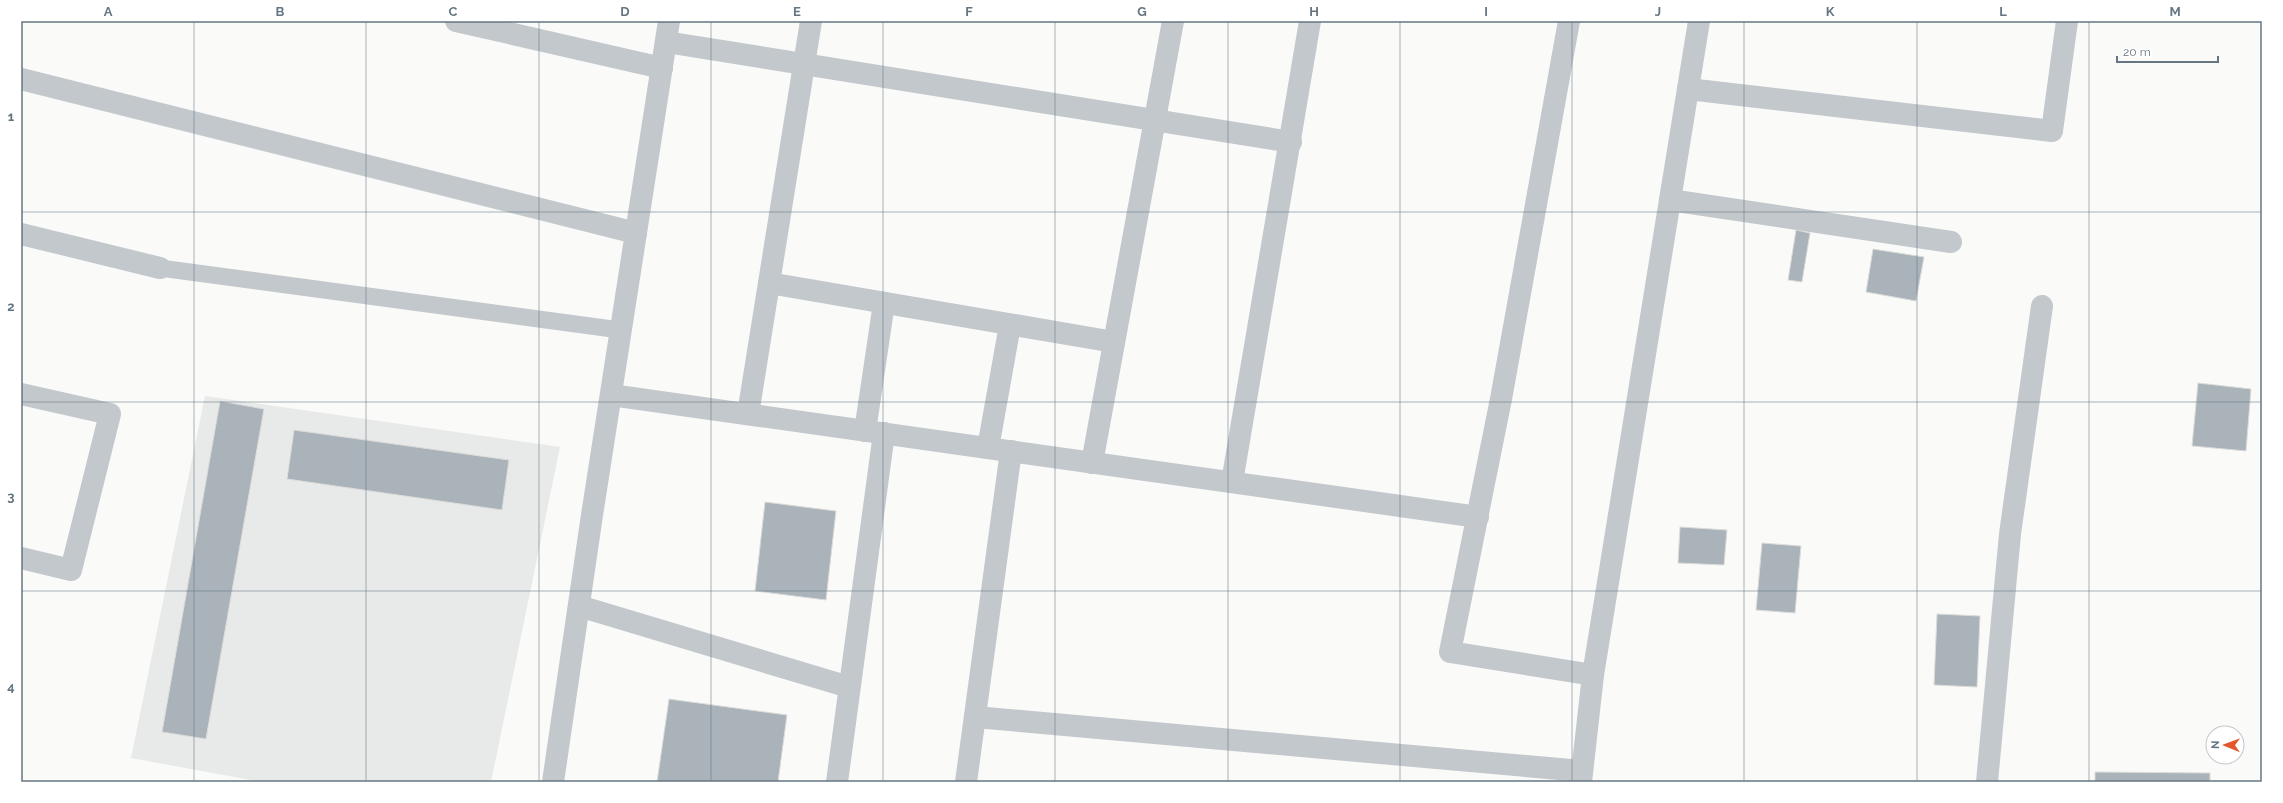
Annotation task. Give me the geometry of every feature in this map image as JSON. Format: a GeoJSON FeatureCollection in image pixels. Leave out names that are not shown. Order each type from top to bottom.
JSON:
{"type":"FeatureCollection","features":[{"type":"Feature","properties":{"kind":"street"},"geometry":{"type":"LineString","coordinates":[[456,21],[662,68]]}},
{"type":"Feature","properties":{"kind":"street"},"geometry":{"type":"LineString","coordinates":[[553,782],[620,330],[669,21]]}},
{"type":"Feature","properties":{"kind":"street"},"geometry":{"type":"LineString","coordinates":[[748,414],[811,21]]}},
{"type":"Feature","properties":{"kind":"street"},"geometry":{"type":"LineString","coordinates":[[1092,462],[1173,21]]}},
{"type":"Feature","properties":{"kind":"street"},"geometry":{"type":"LineString","coordinates":[[1232,482],[1291,142],[1310,21]]}},
{"type":"Feature","properties":{"kind":"street"},"geometry":{"type":"LineString","coordinates":[[1569,21],[1478,517],[1450,652],[1593,675]]}},
{"type":"Feature","properties":{"kind":"street"},"geometry":{"type":"LineString","coordinates":[[975,718],[1581,777],[1593,675],[1699,21]]}},
{"type":"Feature","properties":{"kind":"street"},"geometry":{"type":"LineString","coordinates":[[1688,89],[2052,131],[2067,21]]}},
{"type":"Feature","properties":{"kind":"street"},"geometry":{"type":"LineString","coordinates":[[666,42],[1291,142]]}},
{"type":"Feature","properties":{"kind":"street"},"geometry":{"type":"LineString","coordinates":[[21,78],[636,233]]}},
{"type":"Feature","properties":{"kind":"street"},"geometry":{"type":"LineString","coordinates":[[1670,200],[1951,242]]}},
{"type":"Feature","properties":{"kind":"street"},"geometry":{"type":"LineString","coordinates":[[21,234],[160,268]]}},
{"type":"Feature","properties":{"kind":"street"},"geometry":{"type":"LineString","coordinates":[[769,283],[1114,342]]}},
{"type":"Feature","properties":{"kind":"street"},"geometry":{"type":"LineString","coordinates":[[837,782],[850,687],[875,432],[884,303]]}},
{"type":"Feature","properties":{"kind":"street"},"geometry":{"type":"LineString","coordinates":[[1986,782],[2010,534],[2042,306]]}},
{"type":"Feature","properties":{"kind":"street"},"geometry":{"type":"LineString","coordinates":[[988,448],[1010,324]]}},
{"type":"Feature","properties":{"kind":"street"},"geometry":{"type":"LineString","coordinates":[[21,394],[110,414],[71,570],[21,558]]}},
{"type":"Feature","properties":{"kind":"street"},"geometry":{"type":"LineString","coordinates":[[611,395],[1478,517]]}},
{"type":"Feature","properties":{"kind":"street"},"geometry":{"type":"LineString","coordinates":[[966,782],[1011,451]]}},
{"type":"Feature","properties":{"kind":"street"},"geometry":{"type":"LineString","coordinates":[[579,606],[850,687]]}},
{"type":"Feature","properties":{"kind":"lane"},"geometry":{"type":"LineString","coordinates":[[160,268],[620,330]]}},
{"type":"Feature","properties":{"kind":"shaded area"},"geometry":{"type":"Polygon","coordinates":[[[205,396],[560,447],[491,782],[262,782],[131,758],[205,396]]]}},
{"type":"Feature","properties":{"kind":"building"},"geometry":{"type":"Polygon","coordinates":[[[1796,230],[1810,233],[1802,282],[1788,280],[1796,230]]]}},
{"type":"Feature","properties":{"kind":"building"},"geometry":{"type":"Polygon","coordinates":[[[1873,249],[1924,257],[1916,301],[1866,292],[1873,249]]]}},
{"type":"Feature","properties":{"kind":"building"},"geometry":{"type":"Polygon","coordinates":[[[2198,383],[2251,389],[2246,451],[2192,446],[2198,383]]]}},
{"type":"Feature","properties":{"kind":"building"},"geometry":{"type":"Polygon","coordinates":[[[220,401],[264,409],[206,739],[162,732],[220,401]]]}},
{"type":"Feature","properties":{"kind":"building"},"geometry":{"type":"Polygon","coordinates":[[[294,430],[509,460],[502,510],[287,479],[294,430]]]}},
{"type":"Feature","properties":{"kind":"building"},"geometry":{"type":"Polygon","coordinates":[[[765,502],[836,511],[826,600],[755,591],[765,502]]]}},
{"type":"Feature","properties":{"kind":"building"},"geometry":{"type":"Polygon","coordinates":[[[1680,527],[1727,530],[1724,565],[1678,563],[1680,527]]]}},
{"type":"Feature","properties":{"kind":"building"},"geometry":{"type":"Polygon","coordinates":[[[1762,543],[1801,546],[1795,613],[1756,610],[1762,543]]]}},
{"type":"Feature","properties":{"kind":"building"},"geometry":{"type":"Polygon","coordinates":[[[1937,614],[1980,616],[1977,687],[1934,685],[1937,614]]]}},
{"type":"Feature","properties":{"kind":"building"},"geometry":{"type":"Polygon","coordinates":[[[669,699],[787,715],[778,782],[657,782],[669,699]]]}},
{"type":"Feature","properties":{"kind":"building"},"geometry":{"type":"Polygon","coordinates":[[[2095,772],[2210,773],[2210,782],[2095,782],[2095,772]]]}}]}
